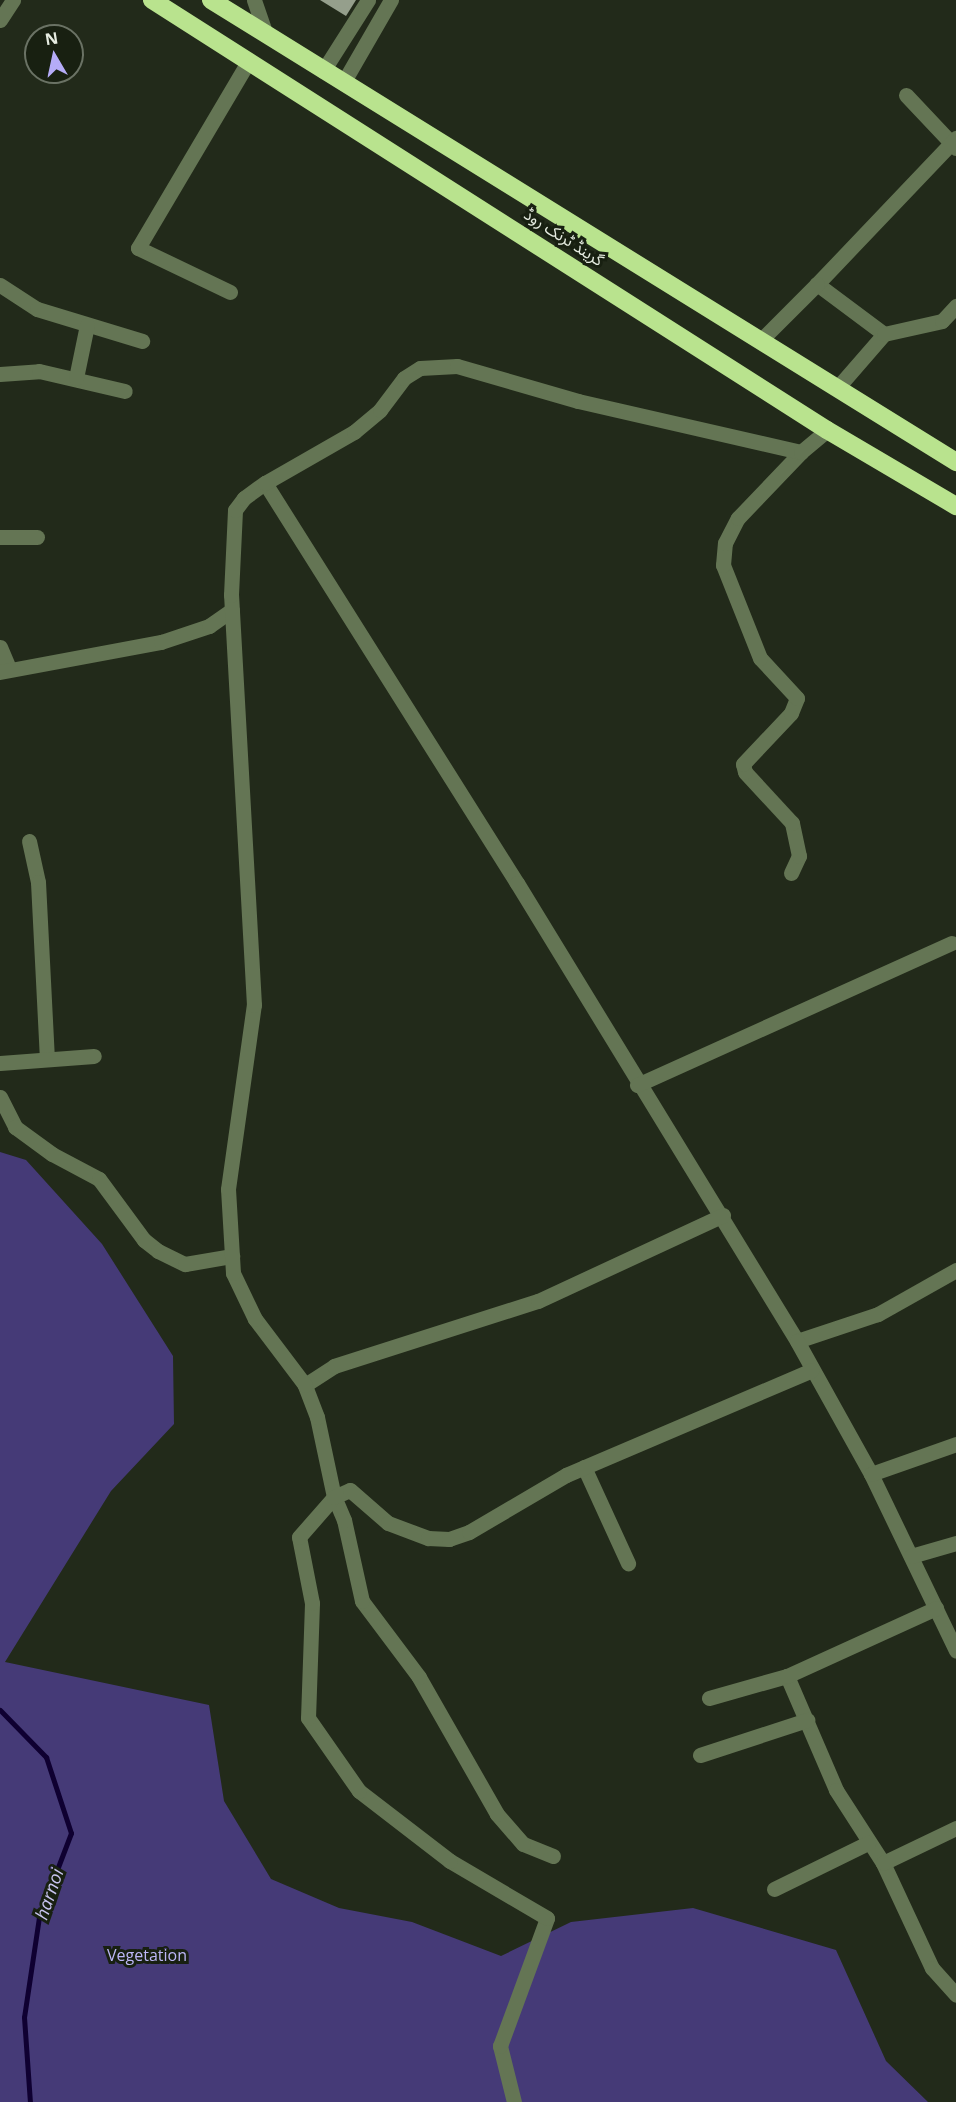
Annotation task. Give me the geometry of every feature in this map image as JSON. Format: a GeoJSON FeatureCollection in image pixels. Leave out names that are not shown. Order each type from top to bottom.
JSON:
{"type":"FeatureCollection","features":[{"type":"Feature","properties":{"kind":"highway","name":"گرینڈ ٹرنک روڈ"},"geometry":{"type":"LineString","coordinates":[[152,0],[328,108],[827,430],[956,506]]}},
{"type":"Feature","properties":{"kind":"highway","name":"گرینڈ ٹرنک روڈ"},"geometry":{"type":"LineString","coordinates":[[211,0],[956,462]]}},
{"type":"Feature","properties":{"kind":"highway"},"geometry":{"type":"LineString","coordinates":[[328,108],[343,83]]}},
{"type":"Feature","properties":{"kind":"street"},"geometry":{"type":"LineString","coordinates":[[0,20],[14,0]]}},
{"type":"Feature","properties":{"kind":"street"},"geometry":{"type":"LineString","coordinates":[[254,0],[266,35]]}},
{"type":"Feature","properties":{"kind":"street"},"geometry":{"type":"LineString","coordinates":[[323,71],[368,0]]}},
{"type":"Feature","properties":{"kind":"street"},"geometry":{"type":"LineString","coordinates":[[343,83],[391,0]]}},
{"type":"Feature","properties":{"kind":"street"},"geometry":{"type":"LineString","coordinates":[[230,292],[138,248],[249,60]]}},
{"type":"Feature","properties":{"kind":"street"},"geometry":{"type":"LineString","coordinates":[[761,340],[954,143],[906,95]]}},
{"type":"Feature","properties":{"kind":"street"},"geometry":{"type":"LineString","coordinates":[[817,284],[884,334]]}},
{"type":"Feature","properties":{"kind":"street"},"geometry":{"type":"LineString","coordinates":[[0,285],[37,309],[142,341]]}},
{"type":"Feature","properties":{"kind":"street"},"geometry":{"type":"LineString","coordinates":[[838,387],[884,334],[942,321],[956,306]]}},
{"type":"Feature","properties":{"kind":"street"},"geometry":{"type":"LineString","coordinates":[[76,378],[87,325]]}},
{"type":"Feature","properties":{"kind":"street"},"geometry":{"type":"LineString","coordinates":[[553,1856],[523,1844],[497,1814],[419,1677],[362,1601],[344,1520],[334,1497],[317,1417],[305,1385],[255,1319],[233,1273],[228,1188],[254,1005],[232,610],[231,532],[235,510],[244,498],[265,483],[354,432],[380,410],[404,378],[420,368],[457,366],[578,401],[801,452]]}},
{"type":"Feature","properties":{"kind":"street"},"geometry":{"type":"LineString","coordinates":[[0,374],[39,371],[125,391]]}},
{"type":"Feature","properties":{"kind":"street"},"geometry":{"type":"LineString","coordinates":[[791,873],[799,856],[792,824],[744,772],[743,764],[791,713],[797,698],[760,658],[723,565],[725,543],[738,518],[801,452],[827,430]]}},
{"type":"Feature","properties":{"kind":"street"},"geometry":{"type":"LineString","coordinates":[[265,483],[517,883],[637,1084],[723,1215],[871,1474],[936,1608],[949,1622],[956,1651]]}},
{"type":"Feature","properties":{"kind":"street"},"geometry":{"type":"LineString","coordinates":[[0,537],[37,537]]}},
{"type":"Feature","properties":{"kind":"street"},"geometry":{"type":"LineString","coordinates":[[0,647],[4,670],[161,642],[208,626],[232,610]]}},
{"type":"Feature","properties":{"kind":"street"},"geometry":{"type":"LineString","coordinates":[[29,841],[38,882],[47,1059]]}},
{"type":"Feature","properties":{"kind":"street"},"geometry":{"type":"LineString","coordinates":[[637,1084],[951,943]]}},
{"type":"Feature","properties":{"kind":"street"},"geometry":{"type":"LineString","coordinates":[[1,1057],[47,1059],[94,1056]]}},
{"type":"Feature","properties":{"kind":"street"},"geometry":{"type":"LineString","coordinates":[[0,1097],[15,1127],[52,1154],[99,1179],[144,1240],[158,1251],[184,1264],[232,1256]]}},
{"type":"Feature","properties":{"kind":"street"},"geometry":{"type":"LineString","coordinates":[[305,1385],[334,1366],[538,1301],[723,1215]]}},
{"type":"Feature","properties":{"kind":"street"},"geometry":{"type":"LineString","coordinates":[[797,1341],[878,1314],[956,1270]]}},
{"type":"Feature","properties":{"kind":"street"},"geometry":{"type":"LineString","coordinates":[[514,2102],[500,2046],[547,1918],[450,1861],[359,1791],[308,1718],[312,1603],[299,1537],[334,1497],[350,1490],[388,1523],[428,1538],[449,1539],[469,1532],[584,1467],[812,1370]]}},
{"type":"Feature","properties":{"kind":"street"},"geometry":{"type":"LineString","coordinates":[[871,1474],[956,1444]]}},
{"type":"Feature","properties":{"kind":"street"},"geometry":{"type":"LineString","coordinates":[[584,1467],[628,1563]]}},
{"type":"Feature","properties":{"kind":"street"},"geometry":{"type":"LineString","coordinates":[[911,1556],[956,1544]]}},
{"type":"Feature","properties":{"kind":"street"},"geometry":{"type":"LineString","coordinates":[[709,1698],[787,1676],[936,1608]]}},
{"type":"Feature","properties":{"kind":"street"},"geometry":{"type":"LineString","coordinates":[[787,1676],[836,1790],[883,1863],[932,1968],[956,1995]]}},
{"type":"Feature","properties":{"kind":"street"},"geometry":{"type":"LineString","coordinates":[[700,1755],[807,1720]]}},
{"type":"Feature","properties":{"kind":"street"},"geometry":{"type":"LineString","coordinates":[[883,1863],[956,1828]]}},
{"type":"Feature","properties":{"kind":"street"},"geometry":{"type":"LineString","coordinates":[[774,1889],[868,1843]]}},
{"type":"Feature","properties":{"kind":"green space","name":"Vegetation"},"geometry":{"type":"Polygon","coordinates":[[[0,1152],[26,1160],[102,1244],[173,1356],[174,1424],[111,1491],[5,1662],[209,1705],[224,1801],[271,1879],[339,1908],[412,1922],[501,1956],[571,1922],[693,1908],[836,1950],[886,2061],[928,2102],[0,2102],[0,1152]]]}},
{"type":"Feature","properties":{"kind":"building"},"geometry":{"type":"Polygon","coordinates":[[[320,0],[356,0],[346,16],[320,0]]]}},
{"type":"Feature","properties":{"kind":"waterway","name":"harnoi"},"geometry":{"type":"LineString","coordinates":[[0,1710],[46,1757],[71,1833],[39,1917],[24,2017],[30,2102]]}}]}
